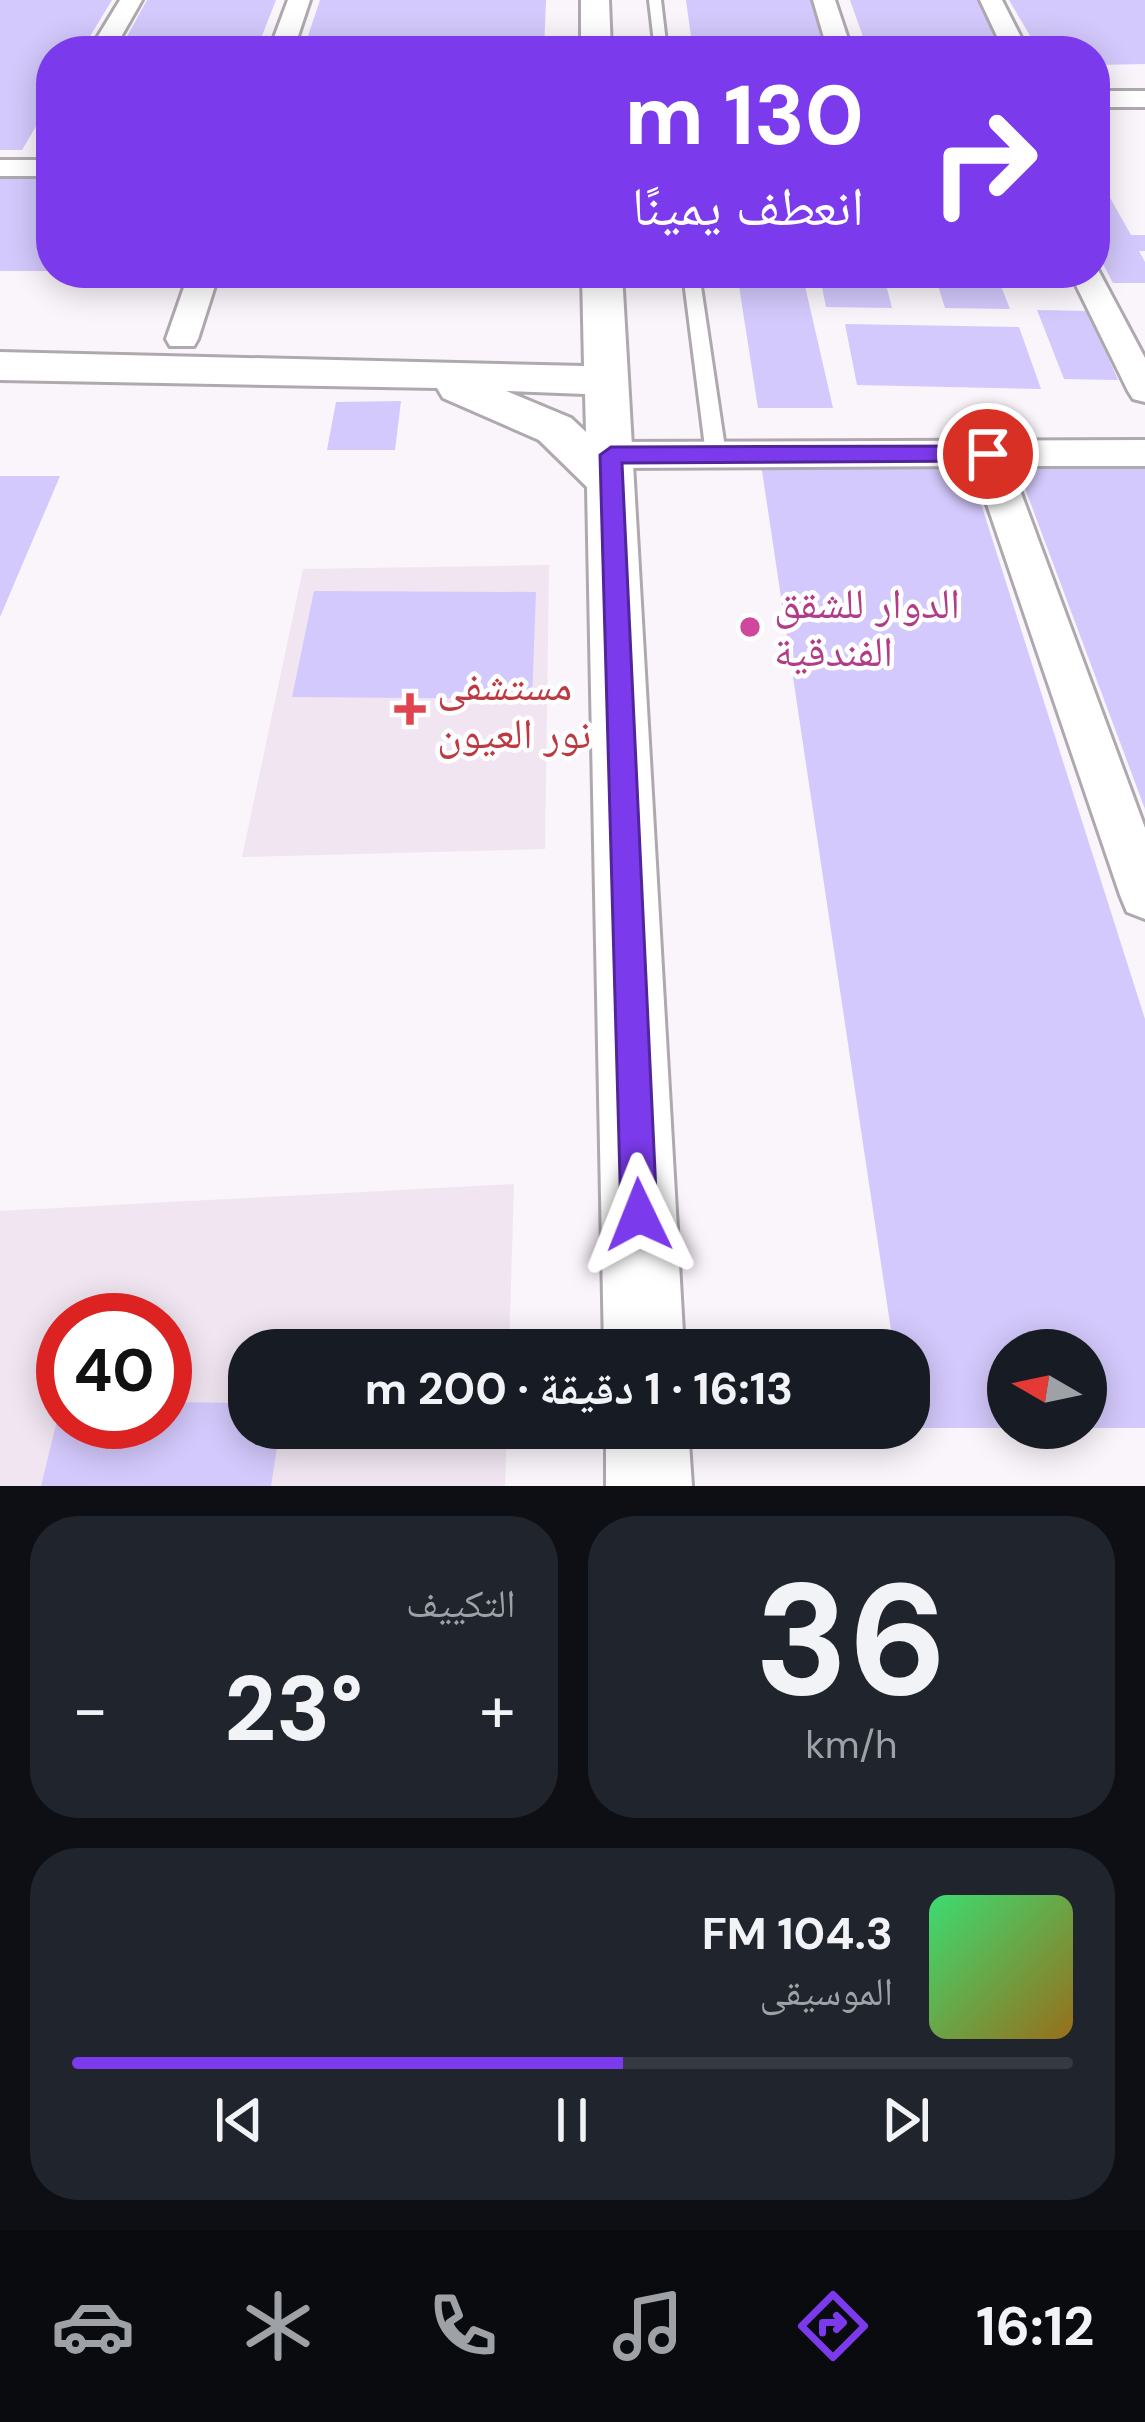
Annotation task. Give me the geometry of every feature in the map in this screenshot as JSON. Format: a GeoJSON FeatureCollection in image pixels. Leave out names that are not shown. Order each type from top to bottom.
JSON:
{"type":"FeatureCollection","features":[{"type":"Feature","properties":{"kind":"street"},"geometry":{"type":"LineString","coordinates":[[110,36],[131,0]]}},
{"type":"Feature","properties":{"kind":"street"},"geometry":{"type":"LineString","coordinates":[[286,36],[299,0]]}},
{"type":"Feature","properties":{"kind":"street"},"geometry":{"type":"LineString","coordinates":[[595,0],[596,36]]}},
{"type":"Feature","properties":{"kind":"street"},"geometry":{"type":"LineString","coordinates":[[824,0],[835,36]]}},
{"type":"Feature","properties":{"kind":"street"},"geometry":{"type":"LineString","coordinates":[[991,0],[1009,36]]}},
{"type":"Feature","properties":{"kind":"street"},"geometry":{"type":"LineString","coordinates":[[1110,100],[1145,99]]}},
{"type":"Feature","properties":{"kind":"street"},"geometry":{"type":"LineString","coordinates":[[0,168],[36,168]]}},
{"type":"Feature","properties":{"kind":"street"},"geometry":{"type":"LineString","coordinates":[[182,339],[200,288]]}},
{"type":"Feature","properties":{"kind":"street"},"geometry":{"type":"LineString","coordinates":[[602,288],[643,1329]]}},
{"type":"Feature","properties":{"kind":"street"},"geometry":{"type":"LineString","coordinates":[[1092,288],[1145,391]]}},
{"type":"Feature","properties":{"kind":"street"},"geometry":{"type":"LineString","coordinates":[[0,338],[182,339],[602,360]]}},
{"type":"Feature","properties":{"kind":"street"},"geometry":{"type":"LineString","coordinates":[[0,366],[421,373],[602,360]]}},
{"type":"Feature","properties":{"kind":"street"},"geometry":{"type":"LineString","coordinates":[[421,373],[555,429],[612,470],[716,455],[1145,453]]}},
{"type":"Feature","properties":{"kind":"street"},"geometry":{"type":"LineString","coordinates":[[988,454],[1145,895]]}},
{"type":"Feature","properties":{"kind":"street"},"geometry":{"type":"LineString","coordinates":[[648,1449],[650,1486]]}},
{"type":"Feature","properties":{"kind":"lane"},"geometry":{"type":"LineString","coordinates":[[655,0],[660,36]]}},
{"type":"Feature","properties":{"kind":"lane"},"geometry":{"type":"LineString","coordinates":[[693,288],[716,455]]}},
{"type":"Feature","properties":{"kind":"shaded area","name":"مستشفى نور العيون"},"geometry":{"type":"Polygon","coordinates":[[[549,565],[545,849],[242,857],[303,569],[549,565]]]}},
{"type":"Feature","properties":{"kind":"shaded area"},"geometry":{"type":"Polygon","coordinates":[[[514,1184],[510,1329],[228,1329],[228,1449],[506,1449],[505,1486],[0,1486],[0,1211],[514,1184]]]}},
{"type":"Feature","properties":{"kind":"building"},"geometry":{"type":"Polygon","coordinates":[[[0,0],[112,0],[90,36],[36,36],[36,126],[22,150],[0,150],[0,0]]]}},
{"type":"Feature","properties":{"kind":"building"},"geometry":{"type":"Polygon","coordinates":[[[147,0],[276,0],[262,36],[127,36],[147,0]]]}},
{"type":"Feature","properties":{"kind":"building"},"geometry":{"type":"Polygon","coordinates":[[[320,0],[546,0],[545,36],[308,36],[320,0]]]}},
{"type":"Feature","properties":{"kind":"building"},"geometry":{"type":"Polygon","coordinates":[[[686,0],[814,0],[826,36],[691,36],[686,0]]]}},
{"type":"Feature","properties":{"kind":"building"},"geometry":{"type":"Polygon","coordinates":[[[850,0],[978,0],[997,36],[863,36],[850,0]]]}},
{"type":"Feature","properties":{"kind":"building"},"geometry":{"type":"Polygon","coordinates":[[[1009,0],[1145,0],[1145,64],[1110,65],[1110,36],[1030,36],[1009,0]]]}},
{"type":"Feature","properties":{"kind":"building"},"geometry":{"type":"Polygon","coordinates":[[[0,176],[36,176],[36,271],[0,271],[0,176]]]}},
{"type":"Feature","properties":{"kind":"building"},"geometry":{"type":"Polygon","coordinates":[[[1110,198],[1131,235],[1145,235],[1145,251],[1139,251],[1145,262],[1145,283],[1113,283],[1110,198]]]}},
{"type":"Feature","properties":{"kind":"building"},"geometry":{"type":"Polygon","coordinates":[[[739,288],[805,288],[833,408],[758,408],[739,288]]]}},
{"type":"Feature","properties":{"kind":"building"},"geometry":{"type":"Polygon","coordinates":[[[822,288],[887,288],[892,308],[826,307],[822,288]]]}},
{"type":"Feature","properties":{"kind":"building"},"geometry":{"type":"Polygon","coordinates":[[[939,288],[1002,288],[1010,309],[945,308],[939,288]]]}},
{"type":"Feature","properties":{"kind":"building"},"geometry":{"type":"Polygon","coordinates":[[[1037,310],[1088,311],[1118,380],[1064,379],[1037,310]]]}},
{"type":"Feature","properties":{"kind":"building"},"geometry":{"type":"Polygon","coordinates":[[[845,324],[1019,327],[1041,389],[857,385],[845,324]]]}},
{"type":"Feature","properties":{"kind":"building"},"geometry":{"type":"Polygon","coordinates":[[[401,401],[395,450],[327,450],[336,402],[401,401]]]}},
{"type":"Feature","properties":{"kind":"building"},"geometry":{"type":"Polygon","coordinates":[[[968,463],[1145,1019],[1145,1428],[1107,1428],[1107,1329],[987,1329],[987,1428],[930,1428],[930,1329],[891,1329],[761,464],[968,463]]]}},
{"type":"Feature","properties":{"kind":"building"},"geometry":{"type":"Polygon","coordinates":[[[1145,466],[1145,809],[1017,467],[1145,466]]]}},
{"type":"Feature","properties":{"kind":"building"},"geometry":{"type":"Polygon","coordinates":[[[0,476],[60,476],[0,617],[0,476]]]}},
{"type":"Feature","properties":{"kind":"building"},"geometry":{"type":"Polygon","coordinates":[[[314,591],[536,592],[532,699],[292,697],[314,591]]]}},
{"type":"Feature","properties":{"kind":"building"},"geometry":{"type":"Polygon","coordinates":[[[192,1402],[228,1403],[228,1449],[277,1449],[271,1486],[41,1486],[50,1449],[192,1449],[192,1402]]]}},
{"type":"Feature","properties":{"kind":"place","name":"الدوار للشقق الفندقية"},"geometry":{"type":"Point","coordinates":[750,627]}},
{"type":"Feature","properties":{"kind":"place","name":"مستشفى نور العيون"},"geometry":{"type":"Point","coordinates":[410,709]}},
{"type":"Feature","properties":{"kind":"route"},"geometry":{"type":"LineString","coordinates":[[639,1215],[611,455],[988,454]]}}]}
